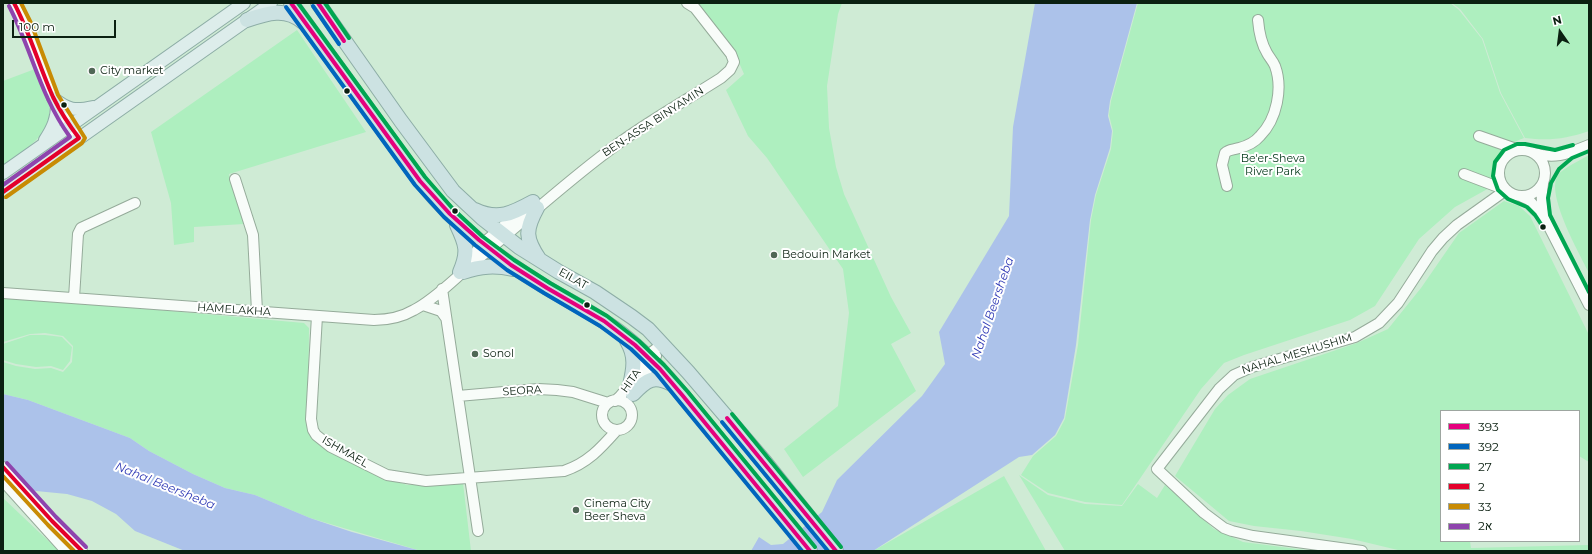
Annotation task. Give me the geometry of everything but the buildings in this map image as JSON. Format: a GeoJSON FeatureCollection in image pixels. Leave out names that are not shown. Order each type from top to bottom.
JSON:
{"type":"FeatureCollection","features":[{"type":"Feature","properties":{"kind":"highway","name":"EILAT"},"geometry":{"type":"LineString","coordinates":[[291,3],[438,204],[485,247],[517,270],[585,308],[620,332],[650,359],[810,551]]}},
{"type":"Feature","properties":{"kind":"highway","name":"EILAT"},"geometry":{"type":"LineString","coordinates":[[318,3],[453,191],[500,233],[539,260],[595,292],[632,317],[662,344],[765,462],[836,551]]}},
{"type":"Feature","properties":{"kind":"highway"},"geometry":{"type":"LineString","coordinates":[[330,3],[337,31]]}},
{"type":"Feature","properties":{"kind":"highway"},"geometry":{"type":"LineString","coordinates":[[247,20],[269,13],[280,12],[292,14],[302,20],[312,30]]}},
{"type":"Feature","properties":{"kind":"highway"},"geometry":{"type":"LineString","coordinates":[[470,207],[481,212],[502,215],[535,205]]}},
{"type":"Feature","properties":{"kind":"highway"},"geometry":{"type":"LineString","coordinates":[[535,205],[528,225],[528,238],[531,248],[539,260]]}},
{"type":"Feature","properties":{"kind":"highway"},"geometry":{"type":"LineString","coordinates":[[453,279],[466,254],[464,240],[455,221]]}},
{"type":"Feature","properties":{"kind":"highway"},"geometry":{"type":"LineString","coordinates":[[453,279],[475,268],[495,266],[517,270]]}},
{"type":"Feature","properties":{"kind":"highway"},"geometry":{"type":"LineString","coordinates":[[620,332],[632,350],[634,358],[631,389],[655,379],[663,380],[673,385]]}},
{"type":"Feature","properties":{"kind":"main road"},"geometry":{"type":"LineString","coordinates":[[3,172],[244,3]]}},
{"type":"Feature","properties":{"kind":"main road"},"geometry":{"type":"LineString","coordinates":[[3,192],[271,3]]}},
{"type":"Feature","properties":{"kind":"main road"},"geometry":{"type":"LineString","coordinates":[[55,101],[66,108],[74,109],[96,107]]}},
{"type":"Feature","properties":{"kind":"main road"},"geometry":{"type":"LineString","coordinates":[[43,145],[57,116],[55,101]]}},
{"type":"Feature","properties":{"kind":"street"},"geometry":{"type":"LineString","coordinates":[[14,3],[30,36],[55,101],[69,126],[78,138]]}},
{"type":"Feature","properties":{"kind":"street","name":"BEN-ASSA BINYAMIN"},"geometry":{"type":"LineString","coordinates":[[485,247],[535,205],[626,138],[721,78],[730,70],[734,62],[731,54],[695,8],[687,3]]}},
{"type":"Feature","properties":{"kind":"street"},"geometry":{"type":"LineString","coordinates":[[1227,186],[1222,165],[1225,153],[1230,149],[1250,144],[1260,137],[1267,127],[1276,105],[1278,89],[1276,72],[1274,64],[1261,41],[1258,20]]}},
{"type":"Feature","properties":{"kind":"street"},"geometry":{"type":"LineString","coordinates":[[1479,136],[1520,150]]}},
{"type":"Feature","properties":{"kind":"street"},"geometry":{"type":"LineString","coordinates":[[1506,190],[1501,184],[1499,169],[1501,162],[1512,152],[1527,150],[1552,156],[1569,153],[1589,145]]}},
{"type":"Feature","properties":{"kind":"street"},"geometry":{"type":"LineString","coordinates":[[1534,152],[1544,164],[1546,172],[1541,207],[1544,217],[1589,305]]}},
{"type":"Feature","properties":{"kind":"street"},"geometry":{"type":"LineString","coordinates":[[1520,196],[1533,194],[1544,182],[1554,164],[1569,153]]}},
{"type":"Feature","properties":{"kind":"street"},"geometry":{"type":"LineString","coordinates":[[1464,174],[1529,200],[1544,217]]}},
{"type":"Feature","properties":{"kind":"street"},"geometry":{"type":"LineString","coordinates":[[235,179],[253,235],[257,311]]}},
{"type":"Feature","properties":{"kind":"street","name":"NAHAL MESHUSHIM"},"geometry":{"type":"LineString","coordinates":[[1362,551],[1247,535],[1228,530],[1204,513],[1157,469],[1219,389],[1234,375],[1252,367],[1340,342],[1365,332],[1379,323],[1398,303],[1432,251],[1443,238],[1457,225],[1506,190]]}},
{"type":"Feature","properties":{"kind":"street"},"geometry":{"type":"LineString","coordinates":[[74,298],[78,234],[81,228],[135,203]]}},
{"type":"Feature","properties":{"kind":"street","name":"HAMELAKHA"},"geometry":{"type":"LineString","coordinates":[[3,293],[382,320],[408,314],[423,305],[453,279],[485,247]]}},
{"type":"Feature","properties":{"kind":"street"},"geometry":{"type":"LineString","coordinates":[[453,279],[446,318],[460,396]]}},
{"type":"Feature","properties":{"kind":"street"},"geometry":{"type":"LineString","coordinates":[[453,279],[463,434],[478,531]]}},
{"type":"Feature","properties":{"kind":"street"},"geometry":{"type":"LineString","coordinates":[[423,305],[441,311],[446,318]]}},
{"type":"Feature","properties":{"kind":"street","name":"ISHMAEL"},"geometry":{"type":"LineString","coordinates":[[316,316],[311,419],[313,430],[316,435],[331,447],[387,475],[426,481],[470,478]]}},
{"type":"Feature","properties":{"kind":"street","name":"HITA"},"geometry":{"type":"LineString","coordinates":[[470,478],[564,470],[575,467],[593,456],[617,430],[624,428],[630,423],[631,415],[629,408],[631,389],[650,359],[662,344]]}},
{"type":"Feature","properties":{"kind":"street","name":"SEORA"},"geometry":{"type":"LineString","coordinates":[[460,396],[538,389],[573,392],[586,397],[611,402]]}},
{"type":"Feature","properties":{"kind":"street","name":"HITA"},"geometry":{"type":"LineString","coordinates":[[593,456],[599,446],[603,409],[631,389]]}},
{"type":"Feature","properties":{"kind":"street"},"geometry":{"type":"LineString","coordinates":[[586,397],[610,429],[617,430]]}},
{"type":"Feature","properties":{"kind":"street","name":"HITA"},"geometry":{"type":"LineString","coordinates":[[611,402],[622,401],[629,408]]}},
{"type":"Feature","properties":{"kind":"street"},"geometry":{"type":"LineString","coordinates":[[3,467],[82,551]]}},
{"type":"Feature","properties":{"kind":"street"},"geometry":{"type":"LineString","coordinates":[[3,481],[66,551]]}},
{"type":"Feature","properties":{"kind":"green space"},"geometry":{"type":"Polygon","coordinates":[[[696,3],[842,3],[838,14],[827,86],[829,128],[836,167],[844,194],[891,297],[911,333],[891,344],[916,391],[803,477],[784,449],[838,406],[849,313],[843,269],[767,158],[748,136],[726,90],[744,74],[736,56],[701,6],[696,3]]]}},
{"type":"Feature","properties":{"kind":"green space","name":"Be'er-Sheva River Park"},"geometry":{"type":"Polygon","coordinates":[[[1138,3],[1450,3],[1459,10],[1482,39],[1500,93],[1524,138],[1511,144],[1501,153],[1494,170],[1491,187],[1455,207],[1419,239],[1375,306],[1350,320],[1224,363],[1201,389],[1122,505],[1085,502],[1048,493],[1021,475],[1033,456],[1056,436],[1065,419],[1078,345],[1091,220],[1096,195],[1111,149],[1113,131],[1109,115],[1111,101],[1138,3]]]}},
{"type":"Feature","properties":{"kind":"green space"},"geometry":{"type":"Polygon","coordinates":[[[1452,3],[1589,3],[1589,131],[1557,139],[1525,138],[1501,93],[1483,39],[1460,9],[1452,3]]]}},
{"type":"Feature","properties":{"kind":"green space"},"geometry":{"type":"Polygon","coordinates":[[[297,30],[366,132],[229,174],[244,224],[194,227],[194,242],[174,245],[171,203],[151,132],[297,30]]]}},
{"type":"Feature","properties":{"kind":"green space"},"geometry":{"type":"Polygon","coordinates":[[[35,69],[48,100],[48,122],[37,139],[3,166],[3,81],[35,69]]]}},
{"type":"Feature","properties":{"kind":"green space"},"geometry":{"type":"Polygon","coordinates":[[[1589,155],[1589,273],[1565,224],[1556,196],[1555,184],[1560,172],[1589,155]]]}},
{"type":"Feature","properties":{"kind":"green space"},"geometry":{"type":"Polygon","coordinates":[[[1504,201],[1519,206],[1530,216],[1589,335],[1589,462],[1580,457],[1580,410],[1440,410],[1440,542],[1470,542],[1471,548],[1589,545],[1589,551],[1402,551],[1352,539],[1301,531],[1254,526],[1229,521],[1175,476],[1215,409],[1228,395],[1250,379],[1357,343],[1388,329],[1421,288],[1459,233],[1504,201]]]}},
{"type":"Feature","properties":{"kind":"green space"},"geometry":{"type":"Polygon","coordinates":[[[3,296],[304,323],[309,328],[308,431],[388,479],[407,485],[463,483],[471,551],[421,551],[310,518],[255,495],[225,488],[193,474],[149,451],[130,438],[28,400],[3,394],[3,362],[35,369],[51,368],[63,372],[72,362],[73,346],[63,336],[45,333],[30,334],[3,342],[3,296]]]}},
{"type":"Feature","properties":{"kind":"green space"},"geometry":{"type":"Polygon","coordinates":[[[30,335],[62,337],[72,347],[70,361],[63,370],[51,366],[36,367],[16,364],[3,360],[3,344],[30,335]]]}},
{"type":"Feature","properties":{"kind":"green space"},"geometry":{"type":"Polygon","coordinates":[[[1019,475],[1048,495],[1085,504],[1122,506],[1138,484],[1157,498],[1165,485],[1214,529],[1243,542],[1313,551],[1065,551],[1019,475]]]}},
{"type":"Feature","properties":{"kind":"green space"},"geometry":{"type":"Polygon","coordinates":[[[1004,476],[1046,551],[873,551],[1004,476]]]}},
{"type":"Feature","properties":{"kind":"green space"},"geometry":{"type":"Polygon","coordinates":[[[3,498],[59,551],[3,551],[3,498]]]}},
{"type":"Feature","properties":{"kind":"water","name":"Nahal Beersheba"},"geometry":{"type":"Polygon","coordinates":[[[1035,3],[1137,3],[1110,101],[1108,116],[1112,131],[1110,148],[1095,195],[1090,220],[1076,345],[1064,418],[1055,435],[1032,455],[1019,457],[873,551],[751,551],[759,537],[771,545],[783,544],[822,512],[837,480],[922,396],[945,364],[939,332],[1009,216],[1013,127],[1035,3]]]}},
{"type":"Feature","properties":{"kind":"water","name":"Nahal Beersheba"},"geometry":{"type":"Polygon","coordinates":[[[3,394],[28,400],[130,438],[149,451],[193,474],[225,488],[255,495],[310,518],[352,532],[421,551],[185,551],[135,531],[116,514],[92,501],[67,494],[36,491],[3,481],[3,394]]]}},
{"type":"Feature","properties":{"kind":"transit line","name":"2"},"geometry":{"type":"LineString","coordinates":[[3,192],[79,138],[53,97],[25,26],[14,3]]}},
{"type":"Feature","properties":{"kind":"transit line","name":"33"},"geometry":{"type":"LineString","coordinates":[[6,197],[82,143],[85,138],[58,95],[31,23],[21,3]]}},
{"type":"Feature","properties":{"kind":"transit line","name":"393"},"geometry":{"type":"LineString","coordinates":[[291,3],[420,181],[449,213],[479,240],[511,265],[604,321],[635,345],[660,369],[683,396],[810,551]]}},
{"type":"Feature","properties":{"kind":"transit line","name":"27"},"geometry":{"type":"LineString","coordinates":[[298,3],[425,177],[453,209],[482,236],[514,260],[607,316],[639,341],[664,365],[688,392],[815,547]]}},
{"type":"Feature","properties":{"kind":"transit line","name":"393"},"geometry":{"type":"LineString","coordinates":[[318,3],[344,41]]}},
{"type":"Feature","properties":{"kind":"transit line","name":"27"},"geometry":{"type":"LineString","coordinates":[[325,3],[349,38]]}},
{"type":"Feature","properties":{"kind":"transit line","name":"2א"},"geometry":{"type":"LineString","coordinates":[[3,185],[70,137],[51,105],[9,6]]}},
{"type":"Feature","properties":{"kind":"transit line","name":"392"},"geometry":{"type":"LineString","coordinates":[[313,6],[339,44]]}},
{"type":"Feature","properties":{"kind":"transit line","name":"392"},"geometry":{"type":"LineString","coordinates":[[286,7],[415,185],[444,217],[475,245],[507,270],[600,326],[631,349],[656,373],[802,551]]}},
{"type":"Feature","properties":{"kind":"transit line","name":"27"},"geometry":{"type":"LineString","coordinates":[[1543,227],[1535,215],[1527,207],[1508,199],[1498,190],[1493,176],[1495,162],[1504,150],[1517,144],[1525,144],[1555,150],[1573,145]]}},
{"type":"Feature","properties":{"kind":"transit line","name":"27"},"geometry":{"type":"LineString","coordinates":[[1589,151],[1572,158],[1559,169],[1551,183],[1548,198],[1550,215],[1589,292]]}},
{"type":"Feature","properties":{"kind":"transit line","name":"27"},"geometry":{"type":"LineString","coordinates":[[732,414],[841,547]]}},
{"type":"Feature","properties":{"kind":"transit line","name":"393"},"geometry":{"type":"LineString","coordinates":[[727,418],[836,551]]}},
{"type":"Feature","properties":{"kind":"transit line","name":"392"},"geometry":{"type":"LineString","coordinates":[[722,422],[828,551]]}},
{"type":"Feature","properties":{"kind":"transit line","name":"2א"},"geometry":{"type":"LineString","coordinates":[[7,463],[56,517],[86,547]]}},
{"type":"Feature","properties":{"kind":"transit line","name":"2"},"geometry":{"type":"LineString","coordinates":[[3,467],[52,521],[82,551]]}},
{"type":"Feature","properties":{"kind":"transit line","name":"33"},"geometry":{"type":"LineString","coordinates":[[3,476],[74,551]]}},
{"type":"Feature","properties":{"kind":"place","name":"City market"},"geometry":{"type":"Point","coordinates":[92,71]}},
{"type":"Feature","properties":{"kind":"place","name":"Bedouin Market"},"geometry":{"type":"Point","coordinates":[774,255]}},
{"type":"Feature","properties":{"kind":"place","name":"Sonol"},"geometry":{"type":"Point","coordinates":[475,354]}},
{"type":"Feature","properties":{"kind":"place","name":"Cinema City Beer Sheva"},"geometry":{"type":"Point","coordinates":[576,510]}}]}
